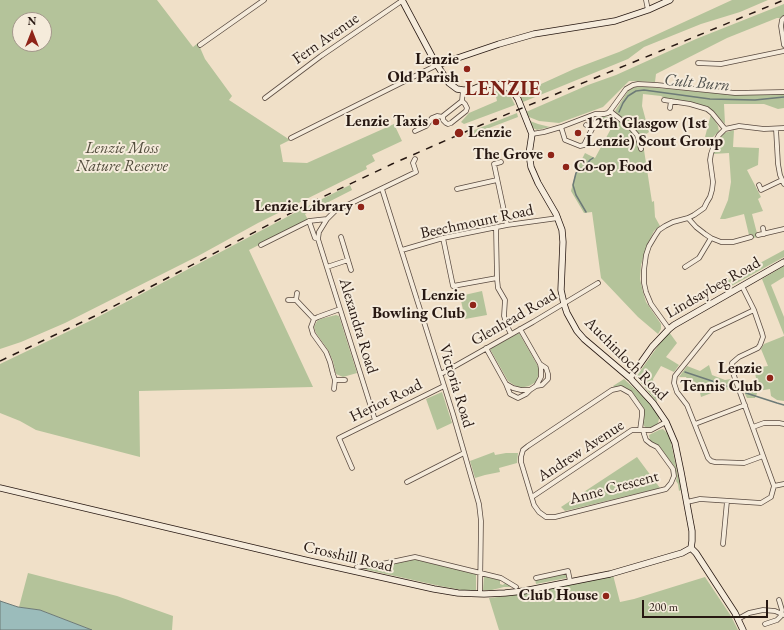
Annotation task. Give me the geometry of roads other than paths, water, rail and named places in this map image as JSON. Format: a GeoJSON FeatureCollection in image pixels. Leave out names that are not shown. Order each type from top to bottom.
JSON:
{"type":"FeatureCollection","features":[{"type":"Feature","properties":{"kind":"main road"},"geometry":{"type":"LineString","coordinates":[[403,0],[437,65],[449,83],[457,89],[463,90],[471,90],[483,85],[494,84],[508,88],[518,99],[532,134]]}},
{"type":"Feature","properties":{"kind":"main road"},"geometry":{"type":"LineString","coordinates":[[437,65],[534,34],[615,21],[648,10],[670,0]]}},
{"type":"Feature","properties":{"kind":"main road","name":"Auchinloch Road"},"geometry":{"type":"LineString","coordinates":[[532,134],[529,154],[531,167],[538,183],[558,218],[562,230],[561,290],[567,313],[572,323],[584,339],[630,378],[653,403],[666,422],[676,448],[687,502],[692,531],[691,548]]}},
{"type":"Feature","properties":{"kind":"main road","name":"Lindsaybeg Road"},"geometry":{"type":"LineString","coordinates":[[630,378],[652,347],[668,329],[679,321],[784,262]]}},
{"type":"Feature","properties":{"kind":"main road","name":"Crosshill Road"},"geometry":{"type":"LineString","coordinates":[[0,488],[242,546],[405,583],[458,593],[480,594],[524,591],[610,574],[682,553],[691,548]]}},
{"type":"Feature","properties":{"kind":"main road"},"geometry":{"type":"LineString","coordinates":[[691,548],[696,553],[738,619],[743,630]]}},
{"type":"Feature","properties":{"kind":"street"},"geometry":{"type":"LineString","coordinates":[[200,45],[264,0]]}},
{"type":"Feature","properties":{"kind":"street","name":"Fern Avenue"},"geometry":{"type":"LineString","coordinates":[[265,98],[321,56],[403,0]]}},
{"type":"Feature","properties":{"kind":"street"},"geometry":{"type":"LineString","coordinates":[[646,0],[648,10]]}},
{"type":"Feature","properties":{"kind":"street"},"geometry":{"type":"LineString","coordinates":[[784,18],[781,26],[784,45]]}},
{"type":"Feature","properties":{"kind":"street"},"geometry":{"type":"LineString","coordinates":[[698,63],[720,64],[784,51]]}},
{"type":"Feature","properties":{"kind":"street"},"geometry":{"type":"LineString","coordinates":[[291,138],[437,65]]}},
{"type":"Feature","properties":{"kind":"street"},"geometry":{"type":"LineString","coordinates":[[532,134],[561,127],[595,114],[608,113],[626,89],[638,84],[735,93],[784,92]]}},
{"type":"Feature","properties":{"kind":"street"},"geometry":{"type":"LineString","coordinates":[[415,131],[426,126],[432,118],[437,116],[443,117],[448,124],[463,114],[467,108],[462,101],[463,90]]}},
{"type":"Feature","properties":{"kind":"street"},"geometry":{"type":"LineString","coordinates":[[664,100],[690,104],[707,109],[725,129]]}},
{"type":"Feature","properties":{"kind":"street"},"geometry":{"type":"LineString","coordinates":[[443,117],[462,101]]}},
{"type":"Feature","properties":{"kind":"street"},"geometry":{"type":"LineString","coordinates":[[670,108],[671,101]]}},
{"type":"Feature","properties":{"kind":"street"},"geometry":{"type":"LineString","coordinates":[[610,111],[630,127],[637,135],[641,149]]}},
{"type":"Feature","properties":{"kind":"street"},"geometry":{"type":"LineString","coordinates":[[561,127],[565,140],[580,146],[584,145],[596,121]]}},
{"type":"Feature","properties":{"kind":"street"},"geometry":{"type":"LineString","coordinates":[[586,125],[593,128]]}},
{"type":"Feature","properties":{"kind":"street"},"geometry":{"type":"LineString","coordinates":[[668,329],[651,304],[646,292],[644,283],[644,264],[649,246],[659,230],[669,224],[694,216],[704,208],[710,197],[712,182],[710,160],[711,154],[715,142],[725,129],[739,126],[776,129],[784,128]]}},
{"type":"Feature","properties":{"kind":"street"},"geometry":{"type":"LineString","coordinates":[[759,184],[761,190],[783,182],[778,164],[776,129]]}},
{"type":"Feature","properties":{"kind":"street"},"geometry":{"type":"LineString","coordinates":[[318,239],[319,232],[322,227],[335,211],[416,172],[413,163],[415,159]]}},
{"type":"Feature","properties":{"kind":"street"},"geometry":{"type":"LineString","coordinates":[[501,162],[494,164],[507,225]]}},
{"type":"Feature","properties":{"kind":"street"},"geometry":{"type":"LineString","coordinates":[[457,188],[497,180]]}},
{"type":"Feature","properties":{"kind":"street","name":"Victoria Road"},"geometry":{"type":"LineString","coordinates":[[382,189],[441,374],[479,504],[481,521],[480,594]]}},
{"type":"Feature","properties":{"kind":"street","name":"Beechmount Road"},"geometry":{"type":"LineString","coordinates":[[402,250],[443,238],[507,225],[558,218]]}},
{"type":"Feature","properties":{"kind":"street"},"geometry":{"type":"LineString","coordinates":[[688,218],[704,234],[721,242],[727,243],[744,237],[751,237]]}},
{"type":"Feature","properties":{"kind":"street"},"geometry":{"type":"LineString","coordinates":[[261,245],[309,221],[327,219]]}},
{"type":"Feature","properties":{"kind":"street","name":"Alexandra Road"},"geometry":{"type":"LineString","coordinates":[[309,221],[315,238],[318,239],[375,420]]}},
{"type":"Feature","properties":{"kind":"street"},"geometry":{"type":"LineString","coordinates":[[496,228],[498,288],[505,300],[504,316],[511,334]]}},
{"type":"Feature","properties":{"kind":"street"},"geometry":{"type":"LineString","coordinates":[[763,228],[764,234]]}},
{"type":"Feature","properties":{"kind":"street"},"geometry":{"type":"LineString","coordinates":[[758,236],[784,229]]}},
{"type":"Feature","properties":{"kind":"street"},"geometry":{"type":"LineString","coordinates":[[341,237],[351,270]]}},
{"type":"Feature","properties":{"kind":"street"},"geometry":{"type":"LineString","coordinates":[[443,238],[453,286],[497,278]]}},
{"type":"Feature","properties":{"kind":"street"},"geometry":{"type":"LineString","coordinates":[[685,267],[699,258],[711,238]]}},
{"type":"Feature","properties":{"kind":"street"},"geometry":{"type":"LineString","coordinates":[[327,267],[348,260]]}},
{"type":"Feature","properties":{"kind":"street","name":"Glenhead Road"},"geometry":{"type":"LineString","coordinates":[[441,374],[564,304],[598,282]]}},
{"type":"Feature","properties":{"kind":"street"},"geometry":{"type":"LineString","coordinates":[[687,502],[700,499],[761,503],[770,497],[774,486],[733,373],[732,364],[739,356],[758,348],[762,341],[762,333],[754,310],[742,286]]}},
{"type":"Feature","properties":{"kind":"street"},"geometry":{"type":"LineString","coordinates":[[296,300],[297,293]]}},
{"type":"Feature","properties":{"kind":"street"},"geometry":{"type":"LineString","coordinates":[[288,300],[296,300],[314,319]]}},
{"type":"Feature","properties":{"kind":"street"},"geometry":{"type":"LineString","coordinates":[[314,319],[340,310]]}},
{"type":"Feature","properties":{"kind":"street"},"geometry":{"type":"LineString","coordinates":[[754,310],[712,330],[674,376],[674,383],[677,392],[687,405],[708,458],[711,461],[744,463],[763,456]]}},
{"type":"Feature","properties":{"kind":"street"},"geometry":{"type":"LineString","coordinates":[[314,319],[312,327],[313,334],[326,352],[330,362],[336,380],[334,389]]}},
{"type":"Feature","properties":{"kind":"street"},"geometry":{"type":"LineString","coordinates":[[520,329],[540,364],[541,377],[536,386]]}},
{"type":"Feature","properties":{"kind":"street"},"geometry":{"type":"LineString","coordinates":[[486,348],[510,394],[518,398],[536,386],[542,385],[548,380],[546,368],[540,364]]}},
{"type":"Feature","properties":{"kind":"street"},"geometry":{"type":"LineString","coordinates":[[336,380],[345,380]]}},
{"type":"Feature","properties":{"kind":"street"},"geometry":{"type":"LineString","coordinates":[[506,384],[513,388],[530,390]]}},
{"type":"Feature","properties":{"kind":"street","name":"Heriot Road"},"geometry":{"type":"LineString","coordinates":[[352,468],[339,438],[444,386]]}},
{"type":"Feature","properties":{"kind":"street","name":"Anne Crescent"},"geometry":{"type":"LineString","coordinates":[[621,388],[630,393],[642,410],[642,430],[646,440],[657,447],[673,469],[674,476],[671,483],[666,488],[555,517],[546,517],[539,512],[534,505],[521,462],[523,450],[528,446],[612,390],[621,388]]}},
{"type":"Feature","properties":{"kind":"street"},"geometry":{"type":"LineString","coordinates":[[695,424],[745,406]]}},
{"type":"Feature","properties":{"kind":"street","name":"Andrew Avenue"},"geometry":{"type":"LineString","coordinates":[[532,497],[632,430],[651,430],[666,422]]}},
{"type":"Feature","properties":{"kind":"street"},"geometry":{"type":"LineString","coordinates":[[753,428],[764,423],[784,424]]}},
{"type":"Feature","properties":{"kind":"street"},"geometry":{"type":"LineString","coordinates":[[407,482],[464,453]]}},
{"type":"Feature","properties":{"kind":"street"},"geometry":{"type":"LineString","coordinates":[[774,486],[784,484]]}},
{"type":"Feature","properties":{"kind":"street"},"geometry":{"type":"LineString","coordinates":[[723,544],[726,501]]}},
{"type":"Feature","properties":{"kind":"street","name":"Crosshill Road"},"geometry":{"type":"LineString","coordinates":[[357,567],[382,564],[415,557],[501,578],[516,587]]}},
{"type":"Feature","properties":{"kind":"street"},"geometry":{"type":"LineString","coordinates":[[536,578],[568,571],[570,581]]}},
{"type":"Feature","properties":{"kind":"street"},"geometry":{"type":"LineString","coordinates":[[779,600],[783,614]]}},
{"type":"Feature","properties":{"kind":"street"},"geometry":{"type":"LineString","coordinates":[[738,619],[749,613],[763,610],[775,611],[783,614]]}},
{"type":"Feature","properties":{"kind":"street"},"geometry":{"type":"LineString","coordinates":[[765,624],[779,619],[783,614]]}},
{"type":"Feature","properties":{"kind":"water"},"geometry":{"type":"Polygon","coordinates":[[[0,601],[18,607],[40,610],[92,630],[0,630],[0,601]]]}},
{"type":"Feature","properties":{"kind":"waterway","name":"Cult Burn"},"geometry":{"type":"LineString","coordinates":[[619,112],[628,96],[636,91],[644,90],[710,99],[755,100],[784,97]]}},
{"type":"Feature","properties":{"kind":"waterway","name":"Cult Burn"},"geometry":{"type":"LineString","coordinates":[[586,212],[576,195],[573,185],[576,173],[593,158]]}},
{"type":"Feature","properties":{"kind":"waterway","name":"Cult Burn"},"geometry":{"type":"LineString","coordinates":[[685,372],[730,387]]}},
{"type":"Feature","properties":{"kind":"waterway","name":"Cult Burn"},"geometry":{"type":"LineString","coordinates":[[746,393],[784,405]]}},
{"type":"Feature","properties":{"kind":"railway"},"geometry":{"type":"LineString","coordinates":[[0,361],[97,315],[308,204],[392,164],[481,125],[784,0]]}},
{"type":"Feature","properties":{"kind":"place","name":"Lenzie Old Parish"},"geometry":{"type":"Point","coordinates":[467,69]}},
{"type":"Feature","properties":{"kind":"place","name":"Lenzie Taxis"},"geometry":{"type":"Point","coordinates":[436,122]}},
{"type":"Feature","properties":{"kind":"place","name":"Lenzie"},"geometry":{"type":"Point","coordinates":[459,133]}},
{"type":"Feature","properties":{"kind":"place","name":"12th Glasgow (1st Lenzie) Scout Group"},"geometry":{"type":"Point","coordinates":[578,133]}},
{"type":"Feature","properties":{"kind":"place","name":"The Grove"},"geometry":{"type":"Point","coordinates":[551,155]}},
{"type":"Feature","properties":{"kind":"place","name":"Co-op Food"},"geometry":{"type":"Point","coordinates":[566,167]}},
{"type":"Feature","properties":{"kind":"place","name":"Lenzie Library"},"geometry":{"type":"Point","coordinates":[361,207]}},
{"type":"Feature","properties":{"kind":"place","name":"Lenzie Bowling Club"},"geometry":{"type":"Point","coordinates":[473,305]}},
{"type":"Feature","properties":{"kind":"place","name":"Lenzie Tennis Club"},"geometry":{"type":"Point","coordinates":[770,378]}},
{"type":"Feature","properties":{"kind":"place","name":"Club House"},"geometry":{"type":"Point","coordinates":[606,596]}},
{"type":"Feature","properties":{"kind":"district","name":"LENZIE"},"geometry":{"type":"Point","coordinates":[503,90]}},
{"type":"Feature","properties":{"kind":"park label","name":"Lenzie Moss Nature Reserve"},"geometry":{"type":"Point","coordinates":[122,158]}}]}
